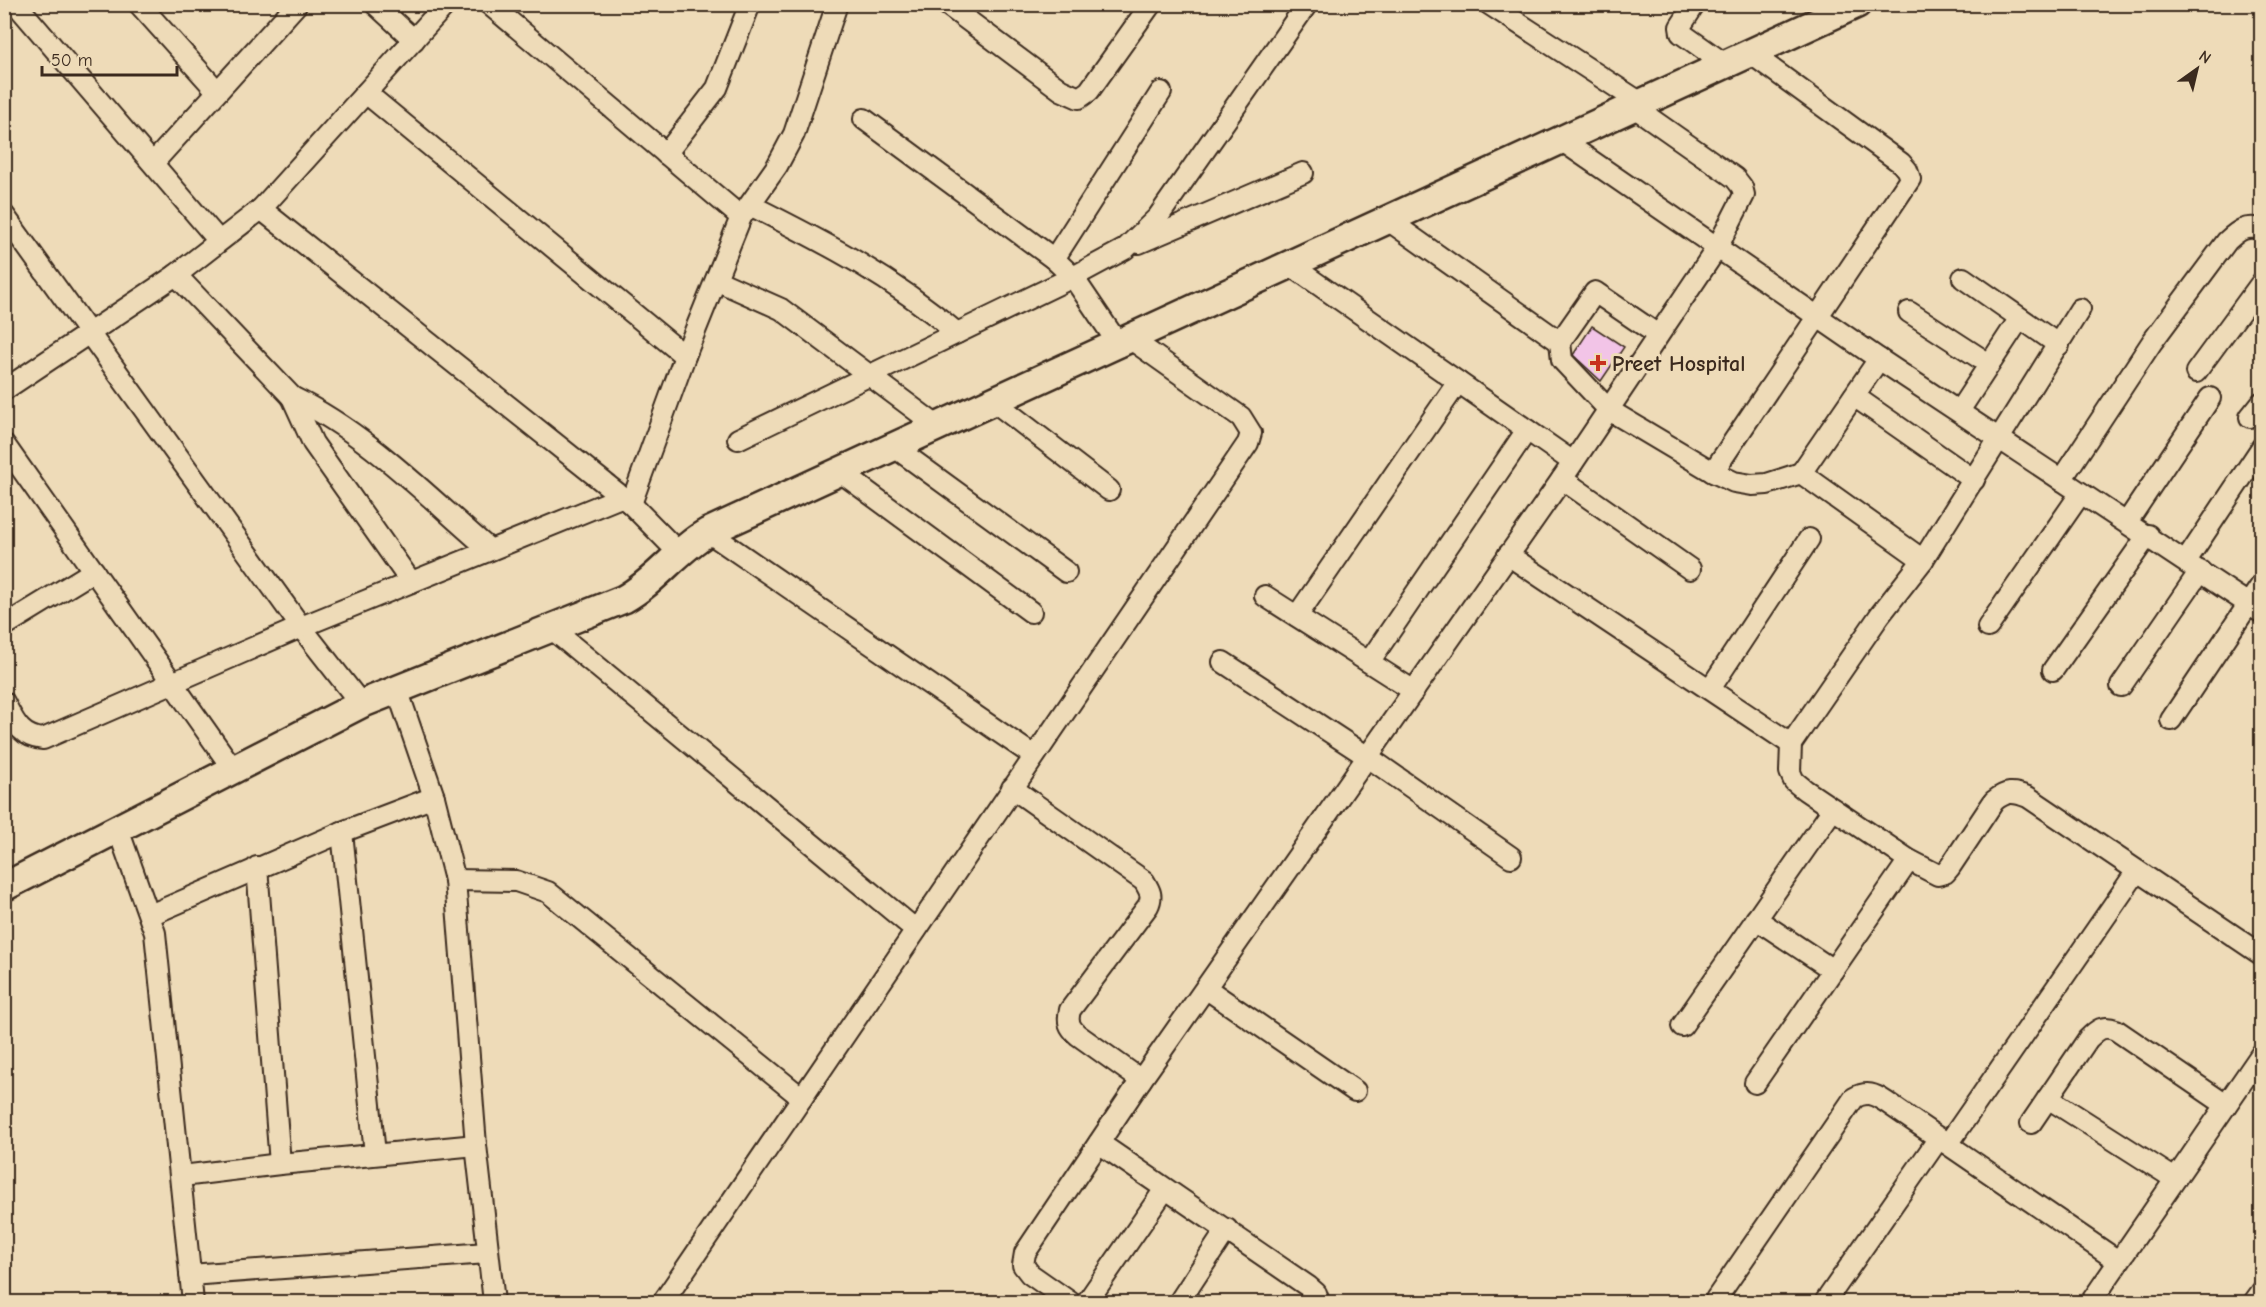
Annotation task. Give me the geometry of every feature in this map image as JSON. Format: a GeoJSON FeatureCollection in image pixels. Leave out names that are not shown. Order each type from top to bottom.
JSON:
{"type":"FeatureCollection","features":[{"type":"Feature","properties":{"kind":"street"},"geometry":{"type":"LineString","coordinates":[[16,4],[154,162],[219,242]]}},
{"type":"Feature","properties":{"kind":"street"},"geometry":{"type":"LineString","coordinates":[[139,4],[217,91]]}},
{"type":"Feature","properties":{"kind":"street"},"geometry":{"type":"LineString","coordinates":[[154,162],[297,4]]}},
{"type":"Feature","properties":{"kind":"street"},"geometry":{"type":"LineString","coordinates":[[375,4],[414,40]]}},
{"type":"Feature","properties":{"kind":"street"},"geometry":{"type":"LineString","coordinates":[[4,390],[176,275],[261,209],[446,4]]}},
{"type":"Feature","properties":{"kind":"street"},"geometry":{"type":"LineString","coordinates":[[489,4],[666,154],[746,211],[827,243],[878,272],[921,302],[957,333]]}},
{"type":"Feature","properties":{"kind":"street"},"geometry":{"type":"LineString","coordinates":[[666,154],[717,88],[750,4]]}},
{"type":"Feature","properties":{"kind":"street"},"geometry":{"type":"LineString","coordinates":[[4,702],[22,732],[31,738],[43,739],[170,681],[301,627],[490,550],[626,500],[746,211],[777,166],[794,134],[837,4]]}},
{"type":"Feature","properties":{"kind":"street"},"geometry":{"type":"LineString","coordinates":[[946,4],[1061,90],[1079,98],[1089,91],[1151,4]]}},
{"type":"Feature","properties":{"kind":"street"},"geometry":{"type":"LineString","coordinates":[[1125,249],[1143,234],[1178,190],[1307,4]]}},
{"type":"Feature","properties":{"kind":"street"},"geometry":{"type":"LineString","coordinates":[[1070,1302],[1030,1274],[1023,1265],[1022,1257],[1141,1080],[1207,989],[1609,410],[1717,248],[1744,195],[1742,187],[1735,178],[1638,105],[1489,4]]}},
{"type":"Feature","properties":{"kind":"street"},"geometry":{"type":"LineString","coordinates":[[1695,4],[1680,27],[1681,33],[1726,65]]}},
{"type":"Feature","properties":{"kind":"street"},"geometry":{"type":"LineString","coordinates":[[4,887],[361,704],[552,629],[634,594],[708,531],[1857,4]]}},
{"type":"Feature","properties":{"kind":"street"},"geometry":{"type":"LineString","coordinates":[[1713,472],[1910,179],[1901,163],[1750,53]]}},
{"type":"Feature","properties":{"kind":"street"},"geometry":{"type":"LineString","coordinates":[[1054,259],[1161,92]]}},
{"type":"Feature","properties":{"kind":"street"},"geometry":{"type":"LineString","coordinates":[[366,93],[685,356]]}},
{"type":"Feature","properties":{"kind":"street"},"geometry":{"type":"LineString","coordinates":[[663,1302],[1248,443],[1251,433],[1241,417],[1123,340],[1073,277],[1054,259],[864,119]]}},
{"type":"Feature","properties":{"kind":"street"},"geometry":{"type":"LineString","coordinates":[[1561,140],[1879,359],[2255,609]]}},
{"type":"Feature","properties":{"kind":"street"},"geometry":{"type":"LineString","coordinates":[[738,439],[1073,277],[1125,249],[1303,173]]}},
{"type":"Feature","properties":{"kind":"street"},"geometry":{"type":"LineString","coordinates":[[261,209],[626,500],[680,554]]}},
{"type":"Feature","properties":{"kind":"street"},"geometry":{"type":"LineString","coordinates":[[4,216],[90,331],[301,627],[361,704]]}},
{"type":"Feature","properties":{"kind":"street"},"geometry":{"type":"LineString","coordinates":[[1388,220],[1560,342]]}},
{"type":"Feature","properties":{"kind":"street"},"geometry":{"type":"LineString","coordinates":[[2061,480],[2152,342],[2227,241],[2242,228],[2250,226],[2262,229]]}},
{"type":"Feature","properties":{"kind":"street"},"geometry":{"type":"LineString","coordinates":[[1289,264],[1573,462]]}},
{"type":"Feature","properties":{"kind":"street"},"geometry":{"type":"LineString","coordinates":[[176,275],[292,397],[313,443],[411,582]]}},
{"type":"Feature","properties":{"kind":"street"},"geometry":{"type":"LineString","coordinates":[[1963,278],[2059,345]]}},
{"type":"Feature","properties":{"kind":"street"},"geometry":{"type":"LineString","coordinates":[[716,280],[781,309],[937,426]]}},
{"type":"Feature","properties":{"kind":"street"},"geometry":{"type":"LineString","coordinates":[[2196,372],[2262,282]]}},
{"type":"Feature","properties":{"kind":"street"},"geometry":{"type":"LineString","coordinates":[[1658,335],[1595,292],[1560,342],[1562,360],[1609,410],[1713,472],[1734,482],[1752,485],[1767,484],[1801,473],[1879,359]]}},
{"type":"Feature","properties":{"kind":"street"},"geometry":{"type":"LineString","coordinates":[[2080,309],[1923,560],[1880,615],[1791,744],[1788,762],[1794,781],[1909,860],[1938,875],[1945,873],[1994,801],[2003,794],[2015,791],[2028,797],[2262,955]]}},
{"type":"Feature","properties":{"kind":"street"},"geometry":{"type":"LineString","coordinates":[[1910,312],[1989,364]]}},
{"type":"Feature","properties":{"kind":"street"},"geometry":{"type":"LineString","coordinates":[[1959,411],[2020,318]]}},
{"type":"Feature","properties":{"kind":"street"},"geometry":{"type":"LineString","coordinates":[[1297,616],[1458,382]]}},
{"type":"Feature","properties":{"kind":"street"},"geometry":{"type":"LineString","coordinates":[[1854,396],[1974,480]]}},
{"type":"Feature","properties":{"kind":"street"},"geometry":{"type":"LineString","coordinates":[[292,397],[316,409],[360,439],[490,550]]}},
{"type":"Feature","properties":{"kind":"street"},"geometry":{"type":"LineString","coordinates":[[2127,522],[2210,398]]}},
{"type":"Feature","properties":{"kind":"street"},"geometry":{"type":"LineString","coordinates":[[992,400],[1109,490]]}},
{"type":"Feature","properties":{"kind":"street"},"geometry":{"type":"LineString","coordinates":[[1369,662],[1527,430]]}},
{"type":"Feature","properties":{"kind":"street"},"geometry":{"type":"LineString","coordinates":[[4,444],[233,769]]}},
{"type":"Feature","properties":{"kind":"street"},"geometry":{"type":"LineString","coordinates":[[893,446],[1066,572]]}},
{"type":"Feature","properties":{"kind":"street"},"geometry":{"type":"LineString","coordinates":[[2121,686],[2262,447]]}},
{"type":"Feature","properties":{"kind":"street"},"geometry":{"type":"LineString","coordinates":[[839,471],[1030,612]]}},
{"type":"Feature","properties":{"kind":"street"},"geometry":{"type":"LineString","coordinates":[[1801,473],[1923,560]]}},
{"type":"Feature","properties":{"kind":"street"},"geometry":{"type":"LineString","coordinates":[[1562,479],[1690,569]]}},
{"type":"Feature","properties":{"kind":"street"},"geometry":{"type":"LineString","coordinates":[[1988,627],[2081,493]]}},
{"type":"Feature","properties":{"kind":"street"},"geometry":{"type":"LineString","coordinates":[[708,531],[1034,756]]}},
{"type":"Feature","properties":{"kind":"street"},"geometry":{"type":"LineString","coordinates":[[2053,670],[2148,536]]}},
{"type":"Feature","properties":{"kind":"street"},"geometry":{"type":"LineString","coordinates":[[1710,689],[1809,539]]}},
{"type":"Feature","properties":{"kind":"street"},"geometry":{"type":"LineString","coordinates":[[1508,555],[1791,744]]}},
{"type":"Feature","properties":{"kind":"street"},"geometry":{"type":"LineString","coordinates":[[4,626],[94,571]]}},
{"type":"Feature","properties":{"kind":"street"},"geometry":{"type":"LineString","coordinates":[[2171,720],[2255,609],[2262,584]]}},
{"type":"Feature","properties":{"kind":"street"},"geometry":{"type":"LineString","coordinates":[[1265,596],[1414,691]]}},
{"type":"Feature","properties":{"kind":"street"},"geometry":{"type":"LineString","coordinates":[[552,629],[916,930]]}},
{"type":"Feature","properties":{"kind":"street"},"geometry":{"type":"LineString","coordinates":[[1223,662],[1368,757],[1511,857]]}},
{"type":"Feature","properties":{"kind":"street"},"geometry":{"type":"LineString","coordinates":[[397,689],[434,797],[455,880],[476,1145],[494,1302]]}},
{"type":"Feature","properties":{"kind":"street"},"geometry":{"type":"LineString","coordinates":[[1012,788],[1144,882],[1149,889],[1152,898],[1148,906],[1070,1010],[1067,1020],[1070,1028],[1078,1035],[1141,1080]]}},
{"type":"Feature","properties":{"kind":"street"},"geometry":{"type":"LineString","coordinates":[[150,915],[257,867],[434,797]]}},
{"type":"Feature","properties":{"kind":"street"},"geometry":{"type":"LineString","coordinates":[[1682,1026],[1833,809]]}},
{"type":"Feature","properties":{"kind":"street"},"geometry":{"type":"LineString","coordinates":[[118,829],[150,915],[157,949],[182,1176],[193,1302]]}},
{"type":"Feature","properties":{"kind":"street"},"geometry":{"type":"LineString","coordinates":[[342,832],[375,1154]]}},
{"type":"Feature","properties":{"kind":"street"},"geometry":{"type":"LineString","coordinates":[[1755,1083],[1909,860]]}},
{"type":"Feature","properties":{"kind":"street"},"geometry":{"type":"LineString","coordinates":[[257,867],[280,1164]]}},
{"type":"Feature","properties":{"kind":"street"},"geometry":{"type":"LineString","coordinates":[[1825,1302],[1944,1141],[2137,871]]}},
{"type":"Feature","properties":{"kind":"street"},"geometry":{"type":"LineString","coordinates":[[455,880],[516,881],[548,892],[802,1098]]}},
{"type":"Feature","properties":{"kind":"street"},"geometry":{"type":"LineString","coordinates":[[1756,919],[1833,970]]}},
{"type":"Feature","properties":{"kind":"street"},"geometry":{"type":"LineString","coordinates":[[1207,989],[1355,1090]]}},
{"type":"Feature","properties":{"kind":"street"},"geometry":{"type":"LineString","coordinates":[[2031,1123],[2088,1039],[2098,1029],[2107,1026],[2226,1105]]}},
{"type":"Feature","properties":{"kind":"street"},"geometry":{"type":"LineString","coordinates":[[2091,1302],[2261,1056]]}},
{"type":"Feature","properties":{"kind":"street"},"geometry":{"type":"LineString","coordinates":[[1716,1299],[1854,1098],[1863,1093],[1875,1095],[2118,1261]]}},
{"type":"Feature","properties":{"kind":"street"},"geometry":{"type":"LineString","coordinates":[[2048,1098],[2175,1179]]}},
{"type":"Feature","properties":{"kind":"street"},"geometry":{"type":"LineString","coordinates":[[1099,1143],[1309,1287],[1316,1293],[1319,1302]]}},
{"type":"Feature","properties":{"kind":"street"},"geometry":{"type":"LineString","coordinates":[[182,1176],[476,1145]]}},
{"type":"Feature","properties":{"kind":"street"},"geometry":{"type":"LineString","coordinates":[[1086,1302],[1165,1189]]}},
{"type":"Feature","properties":{"kind":"street"},"geometry":{"type":"LineString","coordinates":[[1179,1302],[1227,1229]]}},
{"type":"Feature","properties":{"kind":"street"},"geometry":{"type":"LineString","coordinates":[[190,1275],[487,1253]]}},
{"type":"Feature","properties":{"kind":"street"},"geometry":{"type":"LineString","coordinates":[[2254,1302],[2262,1292]]}},
{"type":"Feature","properties":{"kind":"building"},"geometry":{"type":"Polygon","coordinates":[[[1592,326],[1624,347],[1601,381],[1573,355],[1592,326]]]}},
{"type":"Feature","properties":{"kind":"place","name":"Preet Hospital"},"geometry":{"type":"Point","coordinates":[1598,363]}}]}
